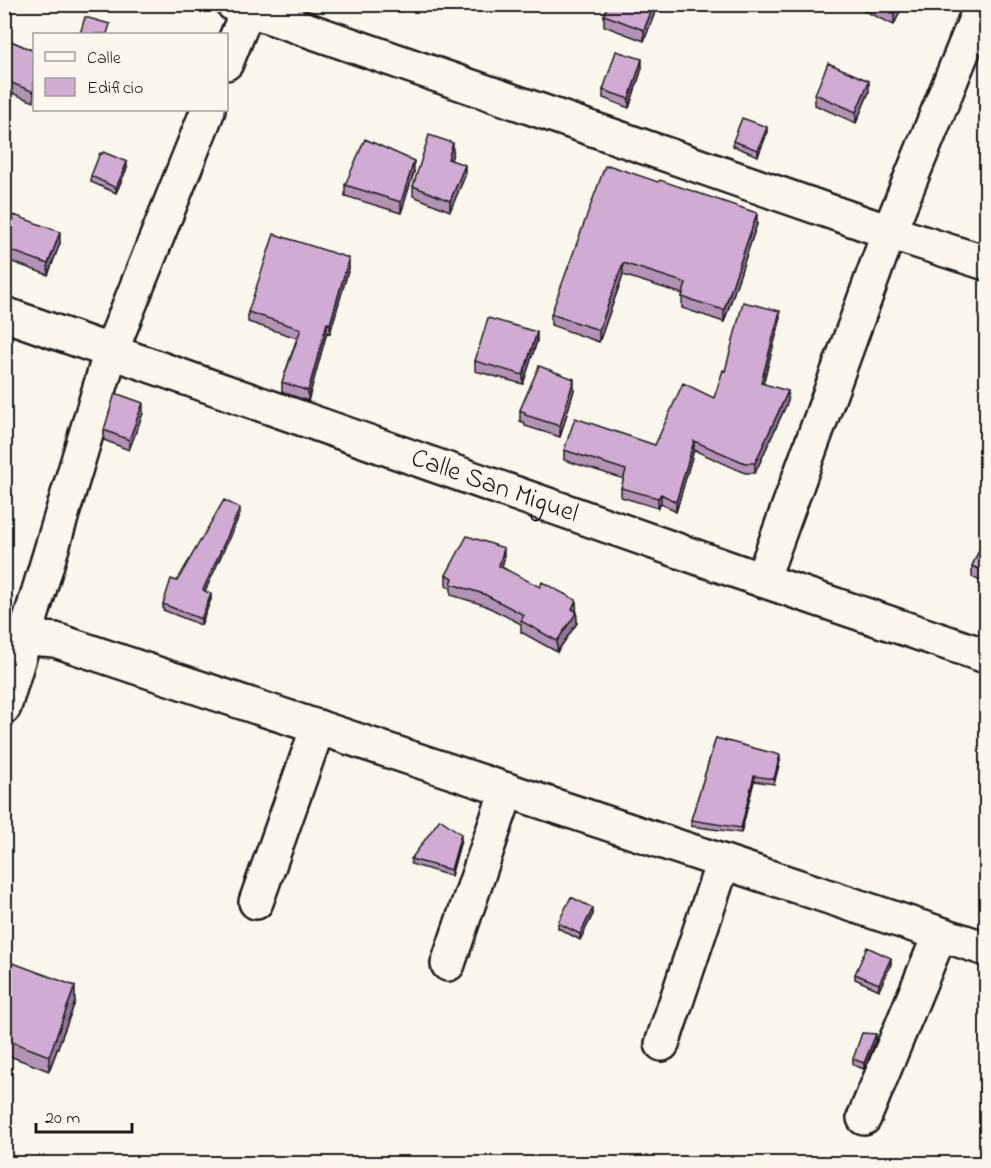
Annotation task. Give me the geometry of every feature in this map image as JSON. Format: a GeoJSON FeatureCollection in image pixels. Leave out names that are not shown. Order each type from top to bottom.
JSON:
{"type":"FeatureCollection","features":[{"type":"Feature","properties":{"kind":"street"},"geometry":{"type":"LineString","coordinates":[[762,580],[889,232],[982,4]]}},
{"type":"Feature","properties":{"kind":"street"},"geometry":{"type":"LineString","coordinates":[[228,57],[244,6],[889,232],[987,263]]}},
{"type":"Feature","properties":{"kind":"street"},"geometry":{"type":"LineString","coordinates":[[4,707],[15,637],[111,351],[208,111]]}},
{"type":"Feature","properties":{"kind":"street","name":"Calle San Miguel"},"geometry":{"type":"LineString","coordinates":[[4,314],[762,580],[987,656]]}},
{"type":"Feature","properties":{"kind":"street"},"geometry":{"type":"LineString","coordinates":[[15,637],[55,640],[987,949]]}},
{"type":"Feature","properties":{"kind":"street"},"geometry":{"type":"LineString","coordinates":[[256,902],[318,727]]}},
{"type":"Feature","properties":{"kind":"street"},"geometry":{"type":"LineString","coordinates":[[448,964],[507,790]]}},
{"type":"Feature","properties":{"kind":"street"},"geometry":{"type":"LineString","coordinates":[[662,1044],[723,862]]}},
{"type":"Feature","properties":{"kind":"street"},"geometry":{"type":"LineString","coordinates":[[864,1118],[940,934]]}},
{"type":"Feature","properties":{"kind":"building"},"geometry":{"type":"Polygon","coordinates":[[[608,4],[654,4],[644,30],[604,15],[608,4]]]}},
{"type":"Feature","properties":{"kind":"building"},"geometry":{"type":"Polygon","coordinates":[[[872,4],[898,4],[894,14],[872,4]]]}},
{"type":"Feature","properties":{"kind":"building"},"geometry":{"type":"Polygon","coordinates":[[[85,17],[110,24],[107,33],[80,33],[85,17]]]}},
{"type":"Feature","properties":{"kind":"building"},"geometry":{"type":"Polygon","coordinates":[[[4,38],[33,51],[33,92],[4,80],[4,38]]]}},
{"type":"Feature","properties":{"kind":"building"},"geometry":{"type":"Polygon","coordinates":[[[616,51],[642,59],[629,99],[603,90],[616,51]]]}},
{"type":"Feature","properties":{"kind":"building"},"geometry":{"type":"Polygon","coordinates":[[[828,63],[869,81],[856,112],[815,94],[828,63]]]}},
{"type":"Feature","properties":{"kind":"building"},"geometry":{"type":"Polygon","coordinates":[[[742,118],[767,127],[758,150],[733,141],[742,118]]]}},
{"type":"Feature","properties":{"kind":"building"},"geometry":{"type":"Polygon","coordinates":[[[429,135],[453,143],[448,159],[465,165],[450,201],[413,186],[429,135]]]}},
{"type":"Feature","properties":{"kind":"building"},"geometry":{"type":"Polygon","coordinates":[[[365,139],[414,161],[401,202],[345,185],[365,139]]]}},
{"type":"Feature","properties":{"kind":"building"},"geometry":{"type":"Polygon","coordinates":[[[103,152],[127,162],[116,188],[91,176],[100,153],[103,152]]]}},
{"type":"Feature","properties":{"kind":"building"},"geometry":{"type":"Polygon","coordinates":[[[608,165],[757,213],[724,310],[682,297],[686,283],[623,263],[599,330],[551,314],[605,166],[608,167],[608,165]]]}},
{"type":"Feature","properties":{"kind":"building"},"geometry":{"type":"Polygon","coordinates":[[[14,215],[60,232],[48,264],[4,248],[14,215]]]}},
{"type":"Feature","properties":{"kind":"building"},"geometry":{"type":"Polygon","coordinates":[[[274,234],[349,258],[330,324],[327,323],[308,391],[282,382],[301,329],[248,312],[274,234]]]}},
{"type":"Feature","properties":{"kind":"building"},"geometry":{"type":"Polygon","coordinates":[[[743,302],[780,311],[761,383],[788,391],[755,463],[745,463],[694,441],[676,502],[661,494],[658,498],[621,488],[626,470],[564,450],[575,418],[655,445],[683,383],[714,398],[723,370],[725,371],[743,302]]]}},
{"type":"Feature","properties":{"kind":"building"},"geometry":{"type":"Polygon","coordinates":[[[488,318],[537,332],[523,375],[475,361],[488,318]]]}},
{"type":"Feature","properties":{"kind":"building"},"geometry":{"type":"Polygon","coordinates":[[[539,366],[574,379],[560,426],[525,415],[526,413],[520,410],[539,366]]]}},
{"type":"Feature","properties":{"kind":"building"},"geometry":{"type":"Polygon","coordinates":[[[115,393],[143,403],[129,440],[104,430],[115,393]]]}},
{"type":"Feature","properties":{"kind":"building"},"geometry":{"type":"Polygon","coordinates":[[[224,500],[240,508],[203,590],[211,594],[201,619],[163,604],[171,579],[177,581],[224,500]]]}},
{"type":"Feature","properties":{"kind":"building"},"geometry":{"type":"Polygon","coordinates":[[[987,533],[987,573],[972,566],[987,533]]]}},
{"type":"Feature","properties":{"kind":"building"},"geometry":{"type":"Polygon","coordinates":[[[467,536],[504,548],[499,566],[540,587],[542,582],[576,600],[572,609],[577,612],[557,641],[521,621],[524,615],[484,594],[451,584],[453,578],[446,575],[467,536]]]}},
{"type":"Feature","properties":{"kind":"building"},"geometry":{"type":"Polygon","coordinates":[[[716,738],[780,755],[774,779],[754,776],[741,828],[691,820],[716,738]]]}},
{"type":"Feature","properties":{"kind":"building"},"geometry":{"type":"Polygon","coordinates":[[[440,819],[461,834],[451,870],[411,859],[440,819]]]}},
{"type":"Feature","properties":{"kind":"building"},"geometry":{"type":"Polygon","coordinates":[[[571,897],[593,908],[580,934],[558,923],[571,897]]]}},
{"type":"Feature","properties":{"kind":"building"},"geometry":{"type":"Polygon","coordinates":[[[867,947],[891,958],[879,984],[855,974],[867,947]]]}},
{"type":"Feature","properties":{"kind":"building"},"geometry":{"type":"Polygon","coordinates":[[[13,963],[75,986],[49,1056],[4,1039],[4,986],[13,963]]]}},
{"type":"Feature","properties":{"kind":"building"},"geometry":{"type":"Polygon","coordinates":[[[862,1033],[876,1034],[864,1063],[853,1059],[862,1033]]]}},
{"type":"Feature","properties":{"kind":"building"},"geometry":{"type":"Polygon","coordinates":[[[987,1136],[987,1155],[979,1150],[987,1136]]]}}]}
